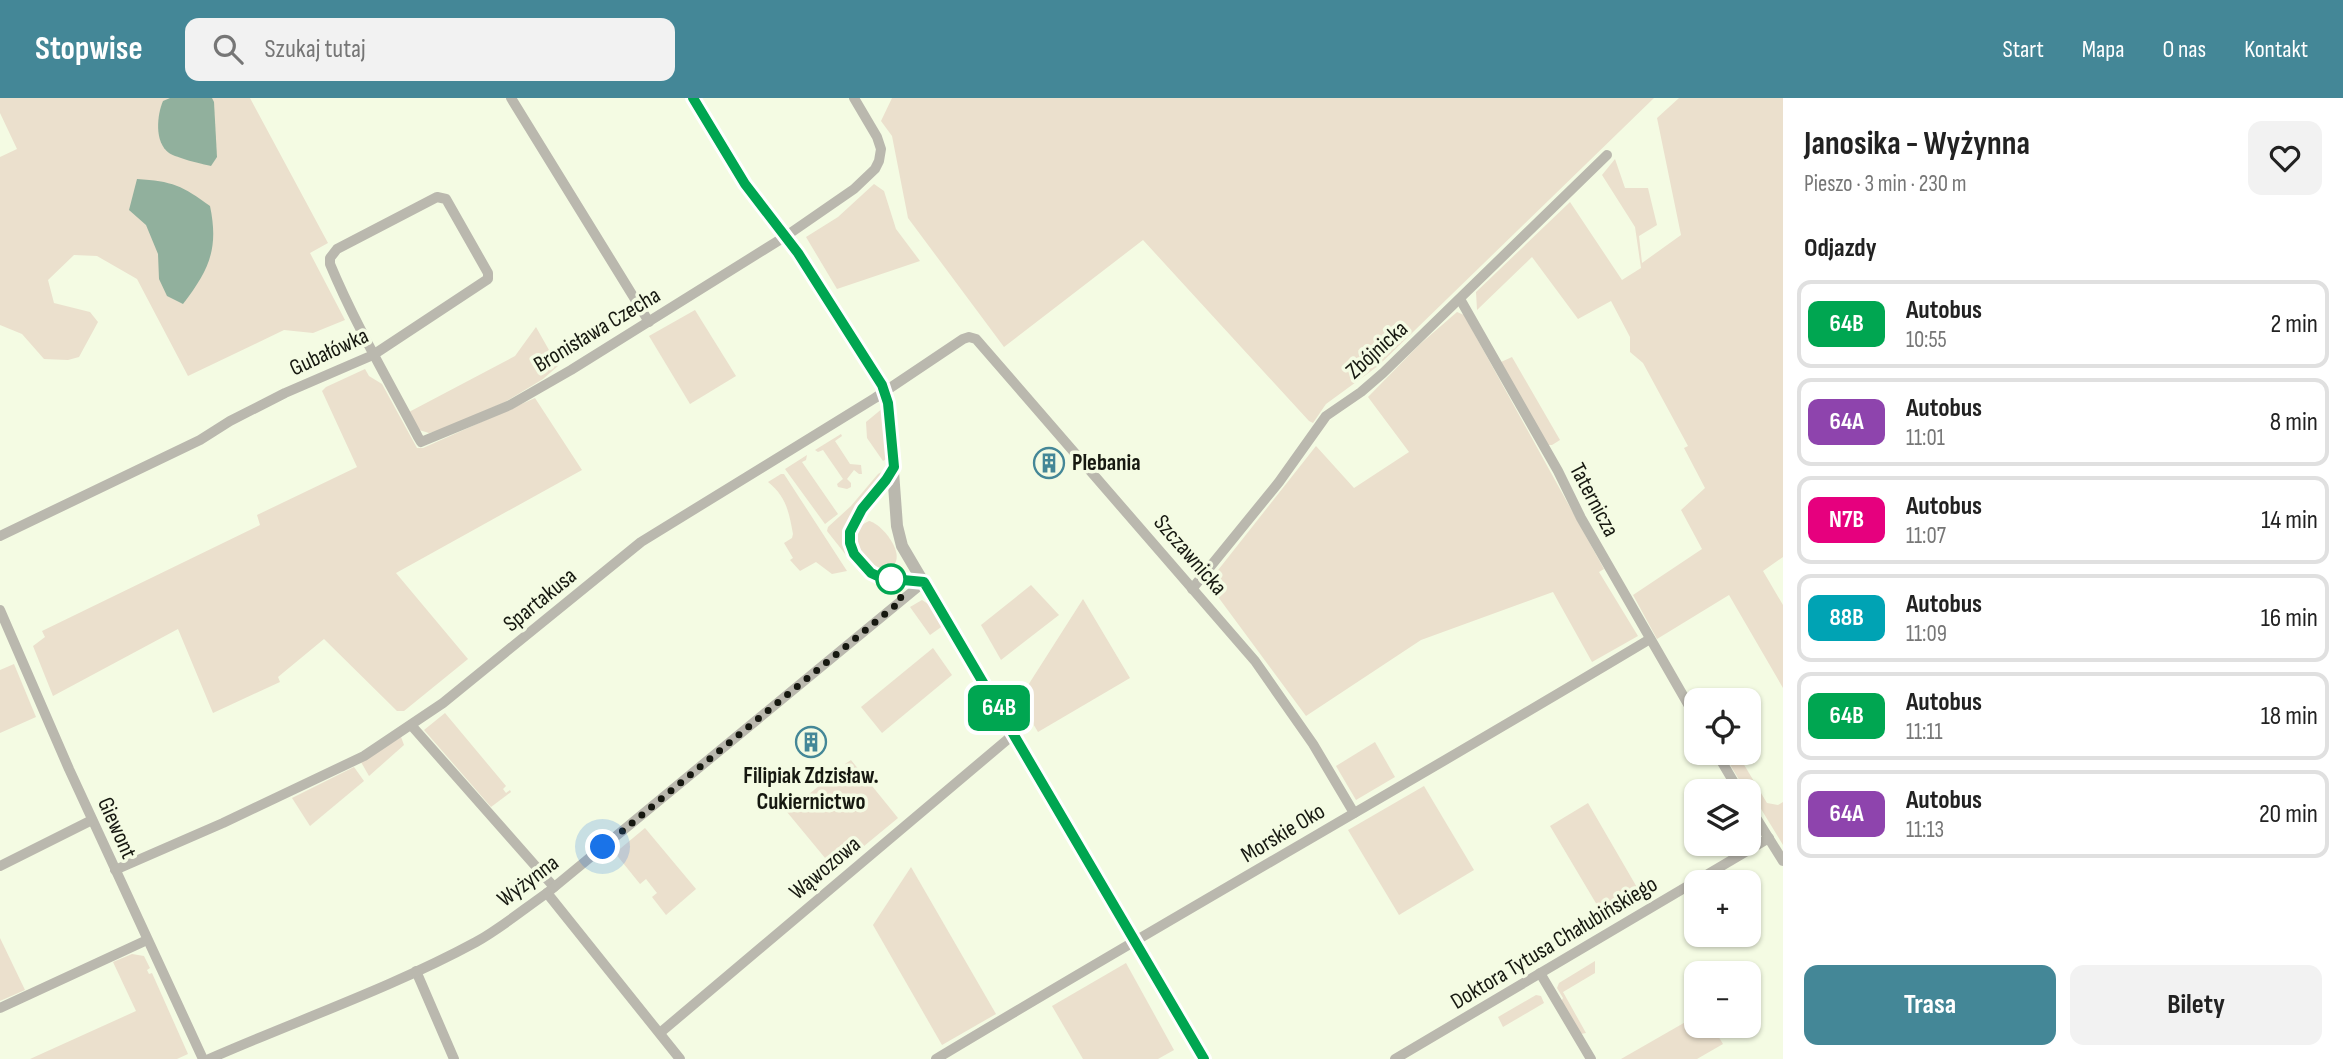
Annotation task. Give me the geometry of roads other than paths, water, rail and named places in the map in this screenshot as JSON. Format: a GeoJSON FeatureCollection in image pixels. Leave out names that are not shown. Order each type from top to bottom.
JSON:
{"type":"FeatureCollection","features":[{"type":"Feature","properties":{"kind":"street"},"geometry":{"type":"LineString","coordinates":[[511,98],[649,322]]}},
{"type":"Feature","properties":{"kind":"street"},"geometry":{"type":"LineString","coordinates":[[693,98],[745,184],[806,265],[885,391],[900,538],[907,555],[1204,1059]]}},
{"type":"Feature","properties":{"kind":"street","name":"Bronisława Czecha"},"geometry":{"type":"LineString","coordinates":[[373,355],[421,442],[510,405],[649,322],[854,190],[868,177],[879,161],[880,143],[854,98]]}},
{"type":"Feature","properties":{"kind":"street","name":"Zbójnicka"},"geometry":{"type":"LineString","coordinates":[[1192,589],[1279,482],[1326,416],[1371,384],[1607,155]]}},
{"type":"Feature","properties":{"kind":"street","name":"Gubałówka"},"geometry":{"type":"LineString","coordinates":[[0,536],[200,440],[230,421],[285,393],[373,355],[488,279],[489,276],[443,197],[437,197],[337,249],[330,258],[348,309],[373,355]]}},
{"type":"Feature","properties":{"kind":"street","name":"Taternicza"},"geometry":{"type":"LineString","coordinates":[[1460,299],[1684,697]]}},
{"type":"Feature","properties":{"kind":"street","name":"Spartakusa"},"geometry":{"type":"LineString","coordinates":[[115,870],[364,757],[443,703],[641,542],[885,391],[963,338],[976,339]]}},
{"type":"Feature","properties":{"kind":"street","name":"Szczawnicka"},"geometry":{"type":"LineString","coordinates":[[976,339],[1233,634],[1275,688],[1313,744],[1354,813]]}},
{"type":"Feature","properties":{"kind":"street","name":"Wyżynna"},"geometry":{"type":"LineString","coordinates":[[209,1059],[415,971],[477,941],[550,890],[924,582]]}},
{"type":"Feature","properties":{"kind":"street","name":"Giewont"},"geometry":{"type":"LineString","coordinates":[[0,610],[92,820],[203,1059]]}},
{"type":"Feature","properties":{"kind":"street","name":"Morskie Oko"},"geometry":{"type":"LineString","coordinates":[[936,1059],[1650,639]]}},
{"type":"Feature","properties":{"kind":"street"},"geometry":{"type":"LineString","coordinates":[[411,725],[550,890],[680,1059]]}},
{"type":"Feature","properties":{"kind":"street","name":"Wąwozowa"},"geometry":{"type":"LineString","coordinates":[[661,1032],[1014,734]]}},
{"type":"Feature","properties":{"kind":"street"},"geometry":{"type":"LineString","coordinates":[[0,866],[92,820]]}},
{"type":"Feature","properties":{"kind":"street"},"geometry":{"type":"LineString","coordinates":[[1761,825],[1783,861]]}},
{"type":"Feature","properties":{"kind":"street","name":"Doktora Tytusa Chałubińskiego"},"geometry":{"type":"LineString","coordinates":[[1395,1059],[1769,838]]}},
{"type":"Feature","properties":{"kind":"street"},"geometry":{"type":"LineString","coordinates":[[0,1008],[147,940]]}},
{"type":"Feature","properties":{"kind":"street"},"geometry":{"type":"LineString","coordinates":[[415,971],[454,1059]]}},
{"type":"Feature","properties":{"kind":"street"},"geometry":{"type":"LineString","coordinates":[[1540,974],[1591,1059]]}},
{"type":"Feature","properties":{"kind":"place","name":"Plebania"},"geometry":{"type":"Point","coordinates":[1049,463]}},
{"type":"Feature","properties":{"kind":"place","name":"Filipiak Zdzisław. Cukiernictwo"},"geometry":{"type":"Point","coordinates":[811,742]}}]}
